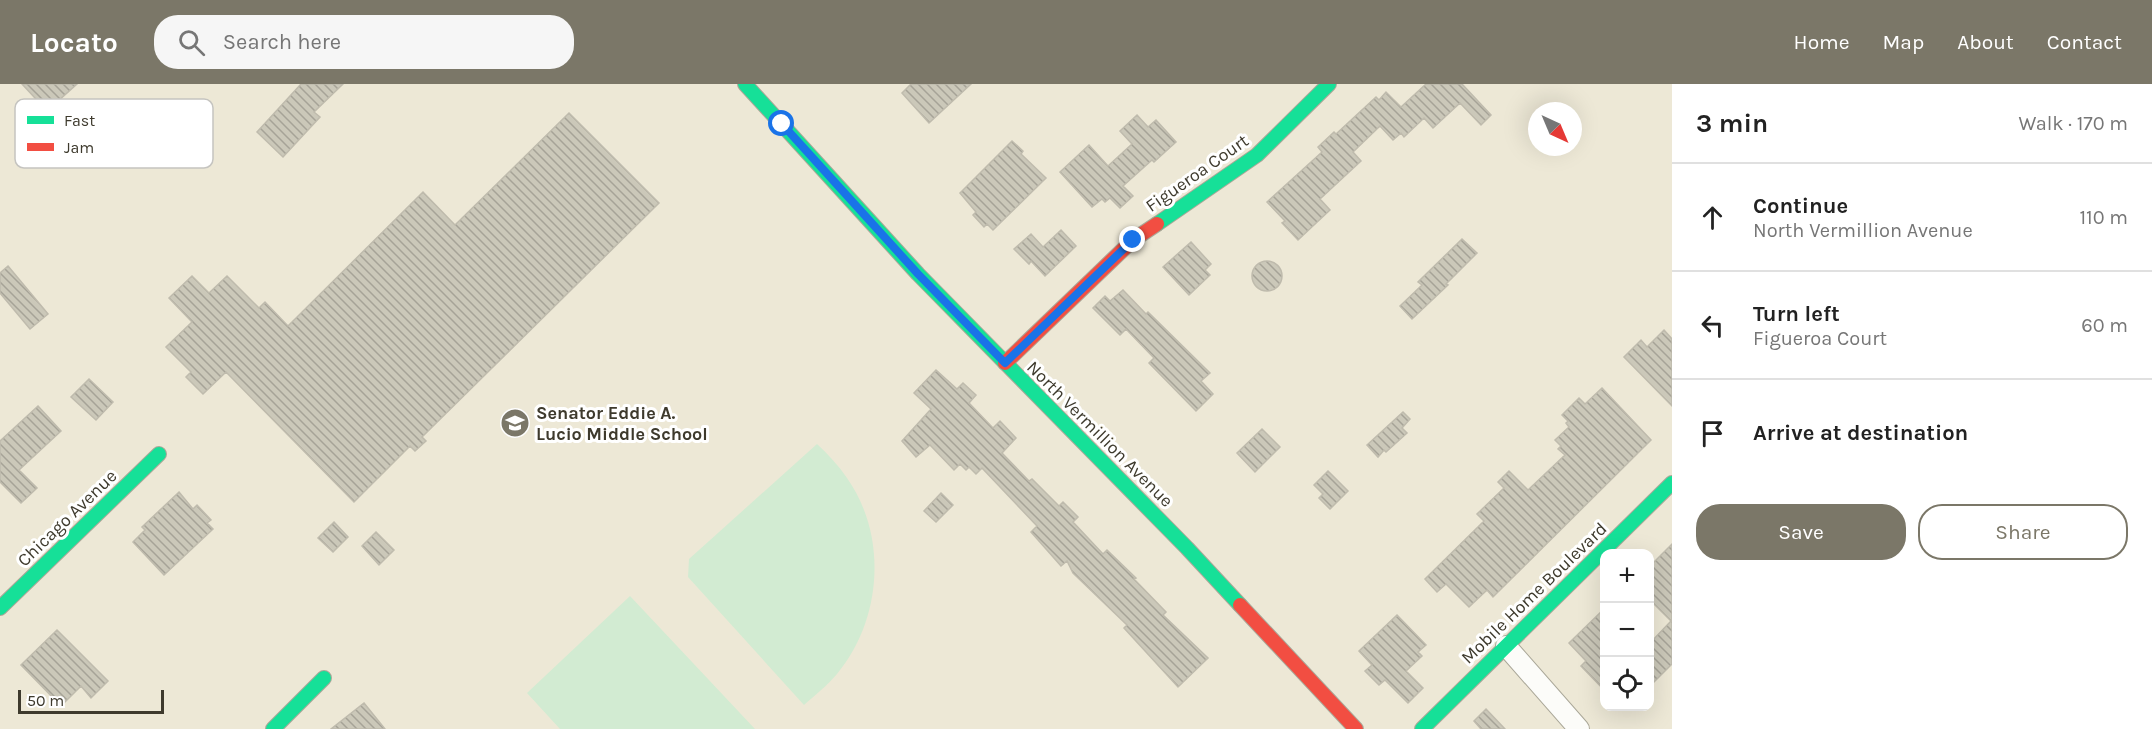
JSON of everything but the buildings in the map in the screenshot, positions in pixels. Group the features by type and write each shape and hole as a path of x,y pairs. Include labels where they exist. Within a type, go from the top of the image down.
{"street":[{"name":"North Vermillion Avenue","path":"745,84 918,274 1187,548 1356,729"},
{"name":"Figueroa Court","path":"1005,363 1133,240 1257,154 1329,84"},
{"name":"Chicago Avenue","path":"0,608 159,454"},
{"name":"Mobile Home Boulevard","path":"1422,729 1672,483"},
{"path":"1506,646 1579,729"},
{"path":"273,729 324,678"}],"green space":[{"path":"817,444 844,473 860,501 869,526 874,551 874,578 871,604 852,652 837,674 804,705 688,577 689,559"},
{"path":"630,596 755,729 560,729 527,693"}],"traffic: fast":[{"path":"745,84 918,274 1240,605"},
{"path":"1157,224 1257,155 1329,84"},
{"path":"0,608 159,454"},
{"path":"1422,729 1672,483"},
{"path":"273,729 324,678"}],"traffic: jam":[{"path":"1005,363 1133,240 1157,224"},
{"path":"1240,605 1356,729"}],"place":[{"name":"Senator Eddie A. Lucio Middle School","path":"515,423"}],"route":[{"path":"782,124 918,274 1005,363 1133,240"}]}
